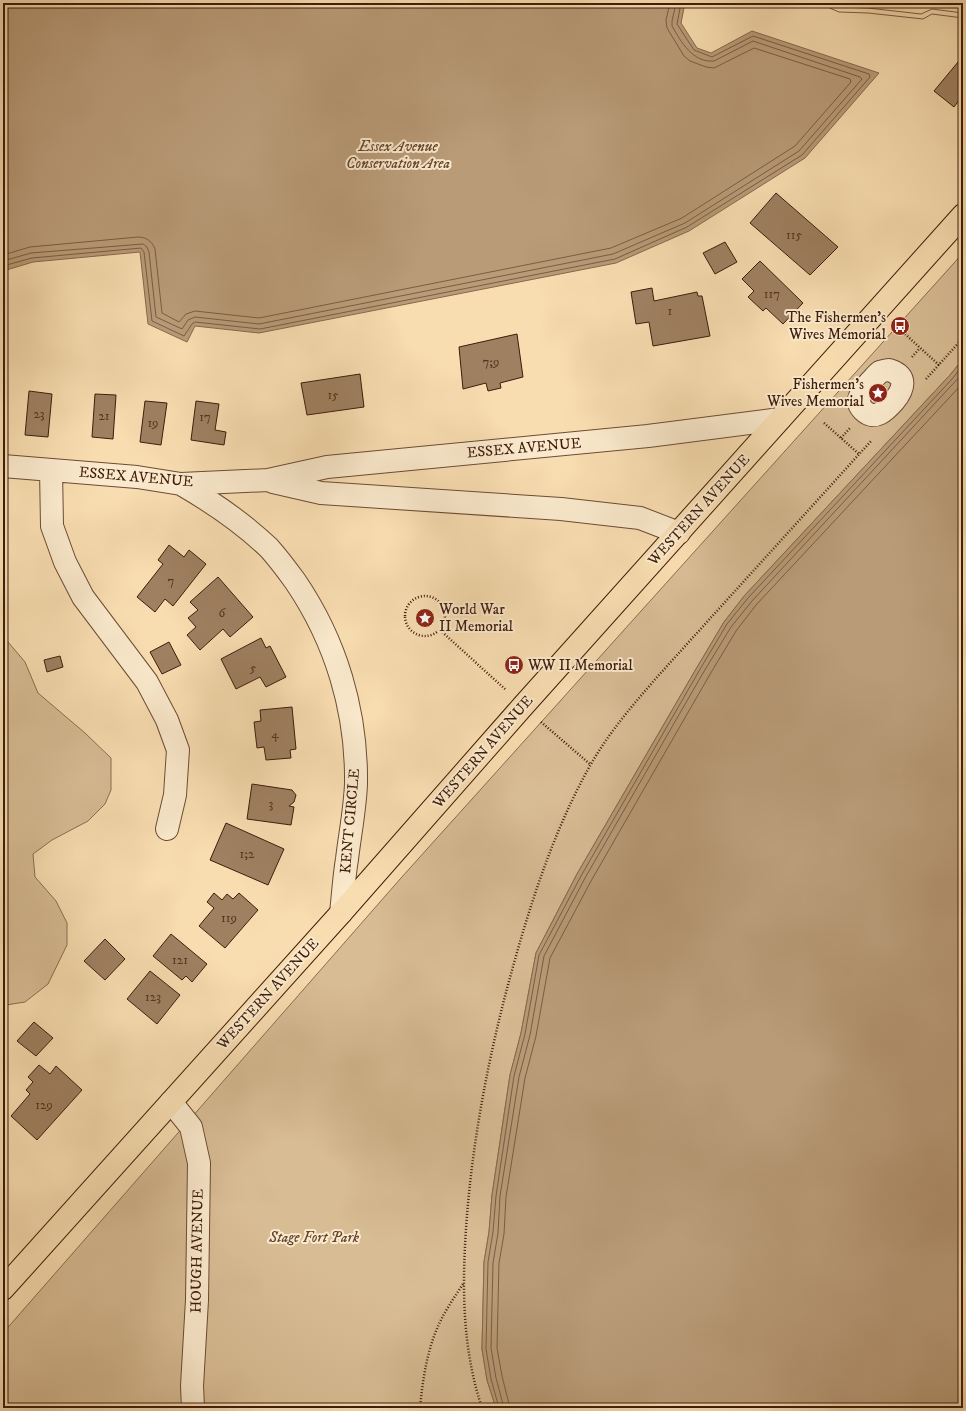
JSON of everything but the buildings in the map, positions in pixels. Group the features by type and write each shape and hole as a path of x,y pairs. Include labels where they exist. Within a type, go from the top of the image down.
{"main road":[{"name":"WESTERN AVENUE","path":"3,1289 341,913 523,706 963,215"}],"street":[{"name":"ESSEX AVENUE","path":"3,466 137,477 181,484 268,480 327,467 648,436 780,419"},
{"path":"51,470 52,526 65,562 83,597 147,682 168,720 178,750 175,795 167,829"},
{"name":"ESSEX AVENUE","path":"268,480 321,493 561,509 640,518 679,533"},
{"name":"KENT CIRCLE","path":"181,484 212,502 269,548 306,597 320,622 331,647 348,701 354,747 355,792 341,913"},
{"name":"HOUGH AVENUE","path":"171,1102 192,1127 199,1164 190,1207 197,1300 192,1386 193,1408"}],"path":[{"path":"905,334 939,365"},
{"path":"924,382 963,338"},
{"path":"824,423 858,454"},
{"path":"482,1408 474,1384 467,1348 463,1284 464,1251 475,1143 492,1047 523,931 555,842 572,802 591,765 603,744 625,715 658,676 874,438"},
{"path":"422,596 432,597 440,602 444,609 446,618 440,630 435,634 428,636 419,636 412,632 406,623 405,614 407,607 413,600 422,596"},
{"path":"440,630 503,687"},
{"path":"539,721 591,765"},
{"path":"420,1408 423,1377 432,1340 442,1316 463,1284"}],"green space":[{"name":"Stage Fort Park","path":"963,253 963,359 950,375 745,595 724,622 577,874 536,953 521,1033 510,1075 492,1195 489,1232 484,1262 482,1349 487,1380 496,1408 3,1408 3,1333 401,878"},
{"path":"3,636 25,662 38,693 85,733 111,758 111,790 105,804 88,821 52,840 33,854 35,877 56,901 67,923 67,945 48,984 25,1002 6,1005 3,1003"}],"water":[{"name":"Essex Avenue Conservation Area","path":"3,3 685,3 681,23 697,48 711,53 752,31 879,73 805,158 689,231 616,263 259,333 195,326 187,342 148,324 140,252 33,262 3,271"},
{"path":"963,359 963,1408 496,1408 487,1380 482,1349 484,1262 489,1232 492,1195 510,1075 521,1033 536,953 577,874 724,622 745,595 950,375"}],"pier":[{"path":"833,4 963,4 963,24 933,20 924,25 868,19 838,18 833,16"}],"place":[{"name":"The Fishermen's Wives Memorial","path":"900,326"},
{"name":"Fishermen's Wives Memorial","path":"878,393"},
{"name":"World War II Memorial","path":"425,618"},
{"name":"WW II Memorial","path":"514,665"}]}
